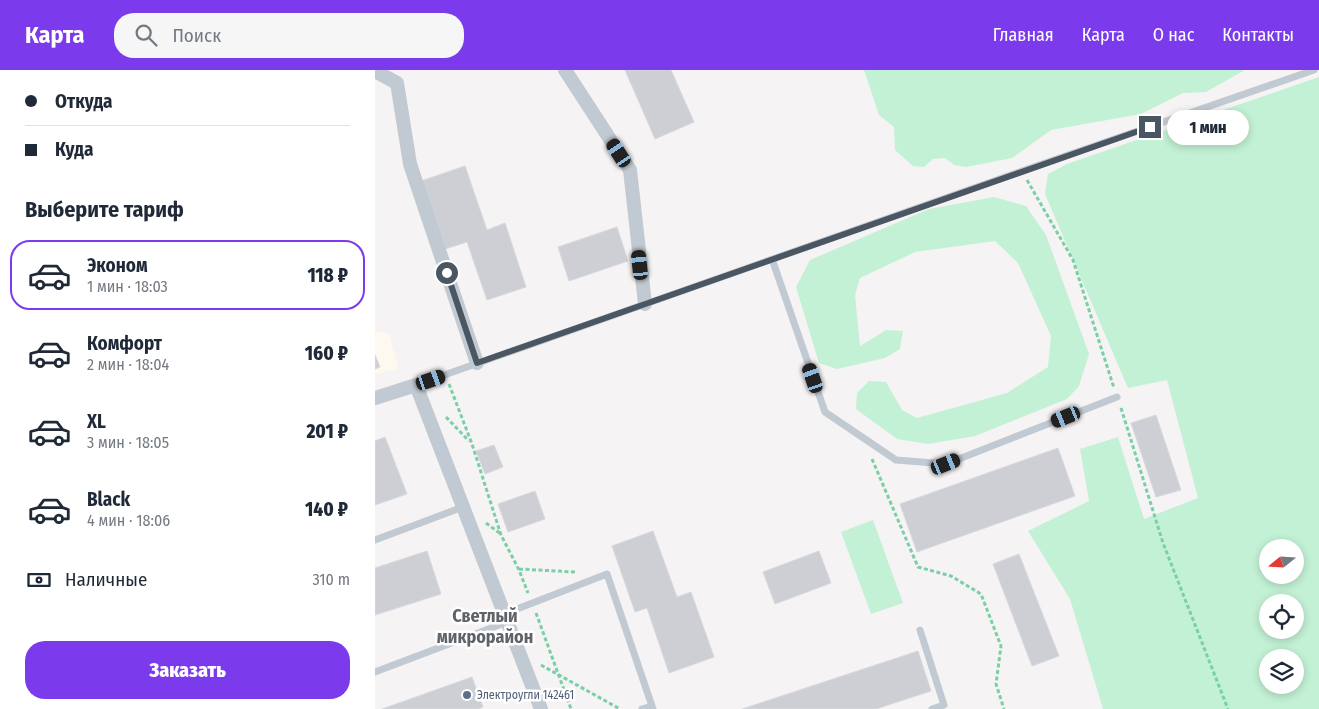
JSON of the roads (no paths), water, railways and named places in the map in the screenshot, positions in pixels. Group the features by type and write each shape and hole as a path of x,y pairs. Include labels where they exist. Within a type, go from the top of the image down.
{"street":[{"path":"565,70 630,170 645,304"},
{"path":"375,71 397,83 410,164 477,363"},
{"path":"375,398 416,385 519,652 538,708"}],"lane":[{"path":"416,385 772,258 1314,70"},
{"path":"772,258 825,412 896,460 946,464 1117,397"},
{"path":"375,540 463,507"},
{"path":"375,672 506,618 532,603 607,574 652,707 642,709"},
{"path":"920,630 944,705 932,709"}],"place":[{"name":"Электроугли 142461","path":"467,695"}],"district":[{"name":"Светлый микрорайон","path":"485,626"}]}
